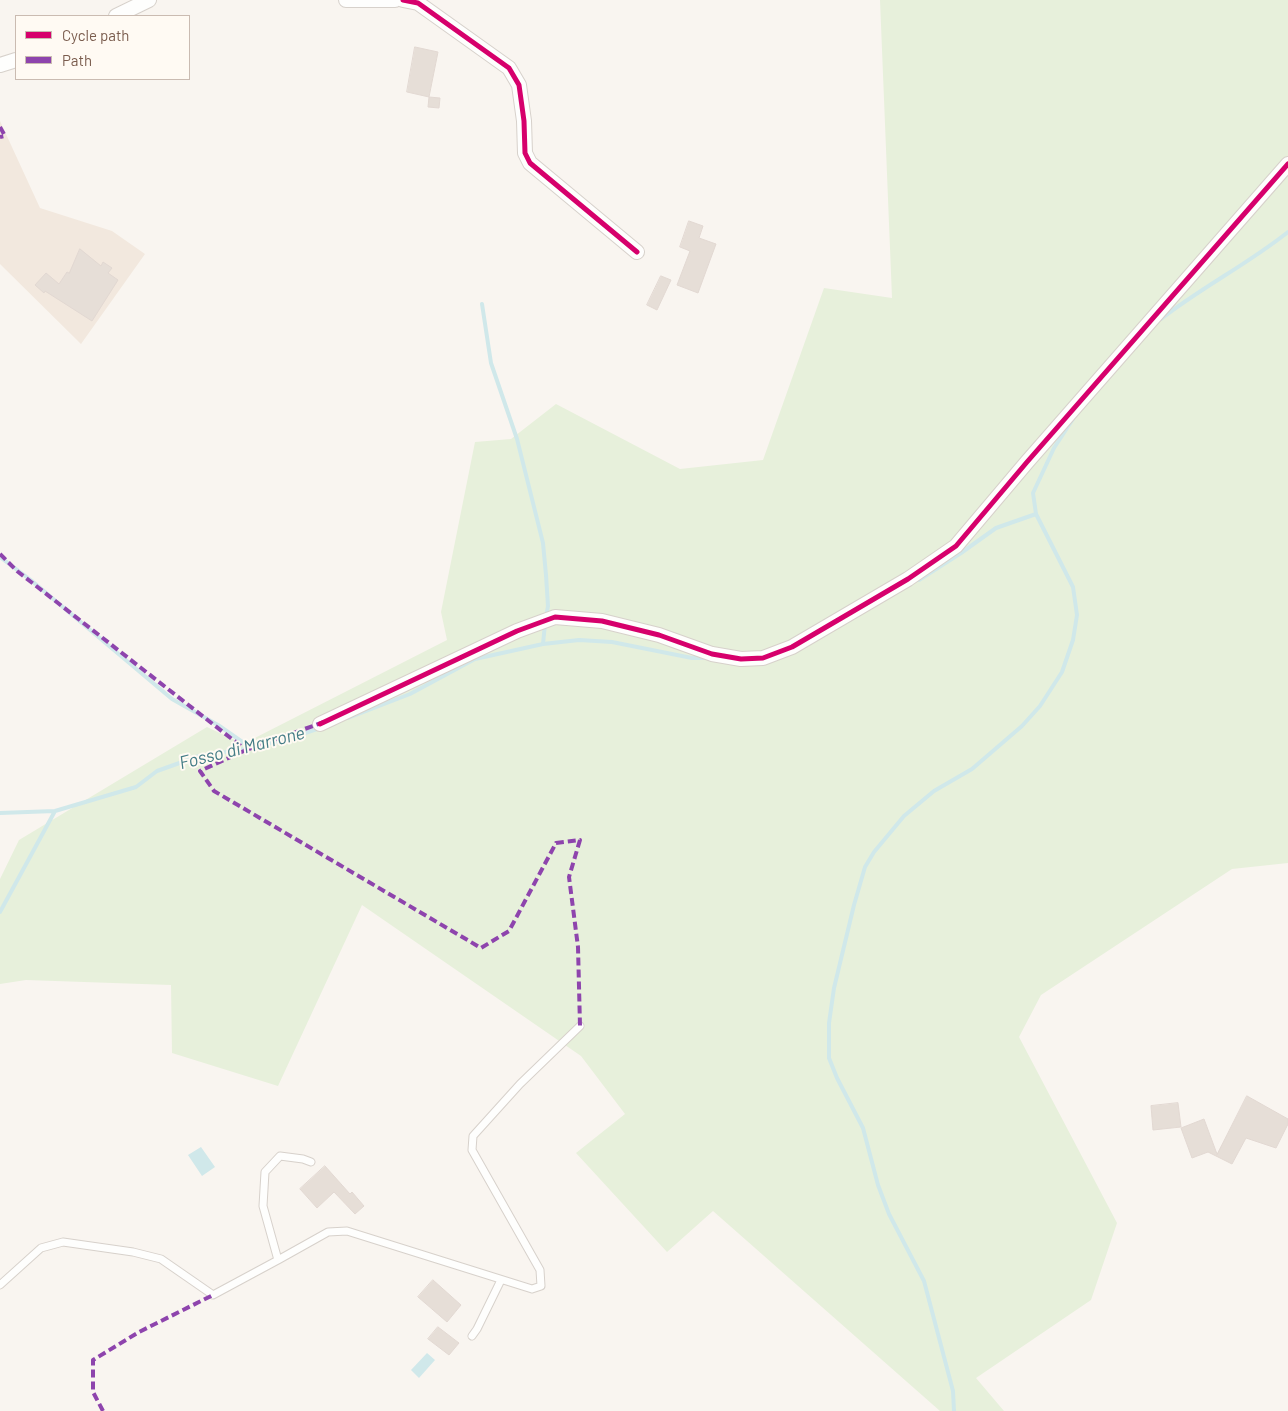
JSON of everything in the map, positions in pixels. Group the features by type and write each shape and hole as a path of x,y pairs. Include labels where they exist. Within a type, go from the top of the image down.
{"street":[{"path":"118,15 149,0"},
{"path":"346,0 395,0"},
{"path":"403,0 418,3 509,68 520,85 526,153 530,163 637,252"},
{"path":"0,66 15,60"},
{"path":"320,724 517,631 555,617 602,621 659,636 712,654 741,659 763,658 792,647 908,579 956,546 1027,462 1288,164"}],"lane":[{"path":"0,1285 41,1248 63,1242 133,1252 161,1259 213,1295 328,1232 347,1231 532,1289 541,1286 540,1270 472,1150 473,1136 520,1084 580,1026"},
{"path":"278,1260 263,1206 265,1172 280,1156 311,1162"},
{"path":"472,1336 501,1280"}],"shaded area":[{"path":"0,121 40,208 112,231 145,254 81,344 0,264"}],"green space":[{"path":"880,0 1288,0 1288,863 1232,869 1041,995 1019,1037 1117,1223 1091,1300 976,1378 1004,1411 940,1411 713,1211 667,1252 576,1153 625,1114 581,1056 362,905 278,1086 172,1053 171,985 26,980 0,984 0,879 19,840 207,727 243,744 447,640 441,612 475,442 511,439 556,404 680,469 763,460 824,288 892,298"}],"water":[{"path":"201,1147 215,1167 202,1176 188,1155"},
{"path":"427,1353 435,1360 419,1378 411,1370"}],"building":[{"path":"415,47 438,52 429,97 407,92"},
{"path":"429,97 440,98 439,108 428,107"},
{"path":"689,221 703,226 699,238 716,244 698,293 677,285 690,251 680,247"},
{"path":"80,249 101,266 103,262 112,268 108,273 118,280 92,321 45,291 44,293 35,285 46,273 59,284 67,272 69,273"},
{"path":"661,276 671,280 657,310 647,305"},
{"path":"1247,1096 1288,1119 1288,1124 1276,1148 1246,1138 1232,1164 1208,1152 1192,1158 1181,1128 1204,1119 1217,1154"},
{"path":"1178,1103 1181,1127 1153,1130 1151,1106"},
{"path":"325,1166 350,1194 352,1192 364,1206 355,1214 334,1192 317,1208 300,1189"},
{"path":"433,1280 461,1305 447,1322 418,1297"},
{"path":"438,1327 459,1343 449,1355 428,1339"}],"waterway":[{"name":"Fosso di Marrone","path":"1161,319 1288,232"},
{"path":"482,304 491,363 517,439 543,543 548,606 546,617"},
{"path":"954,1411 953,1391 924,1281 889,1214 878,1185 863,1128 837,1078 829,1058 829,1023 834,988 854,905 865,867 874,852 904,816 934,791 972,769 1022,726 1040,706 1062,672 1073,640 1077,615 1073,587 1036,514 1033,493 1054,448 1073,419"},
{"name":"Fosso di Marrone","path":"919,580 996,528 1036,514"},
{"path":"0,557 32,581 172,699 218,725 251,748"},
{"path":"543,644 545,624"},
{"name":"Fosso di Marrone","path":"348,718 410,694 475,659 543,644 579,640 612,642 692,658 707,658"},
{"name":"Fosso di Marrone","path":"0,813 55,811 136,787 157,771 199,756 251,748 320,728"},
{"path":"0,912 55,811"}],"marked path":[{"path":"0,127 5,136 0,137"},
{"path":"0,554 17,571 246,750"},
{"path":"324,722 246,750 200,771 214,791 481,948 509,931 556,843 580,840 569,877 578,947 580,1026"},
{"path":"103,1411 93,1392 93,1360 139,1332 213,1295"}],"cycle path":[{"path":"403,0 418,3 509,68 519,85 524,121 525,153 530,163 637,252"},
{"path":"320,724 517,631 555,617 602,621 659,635 712,654 741,659 763,658 792,647 908,579 956,546 1027,462 1288,164"}]}
